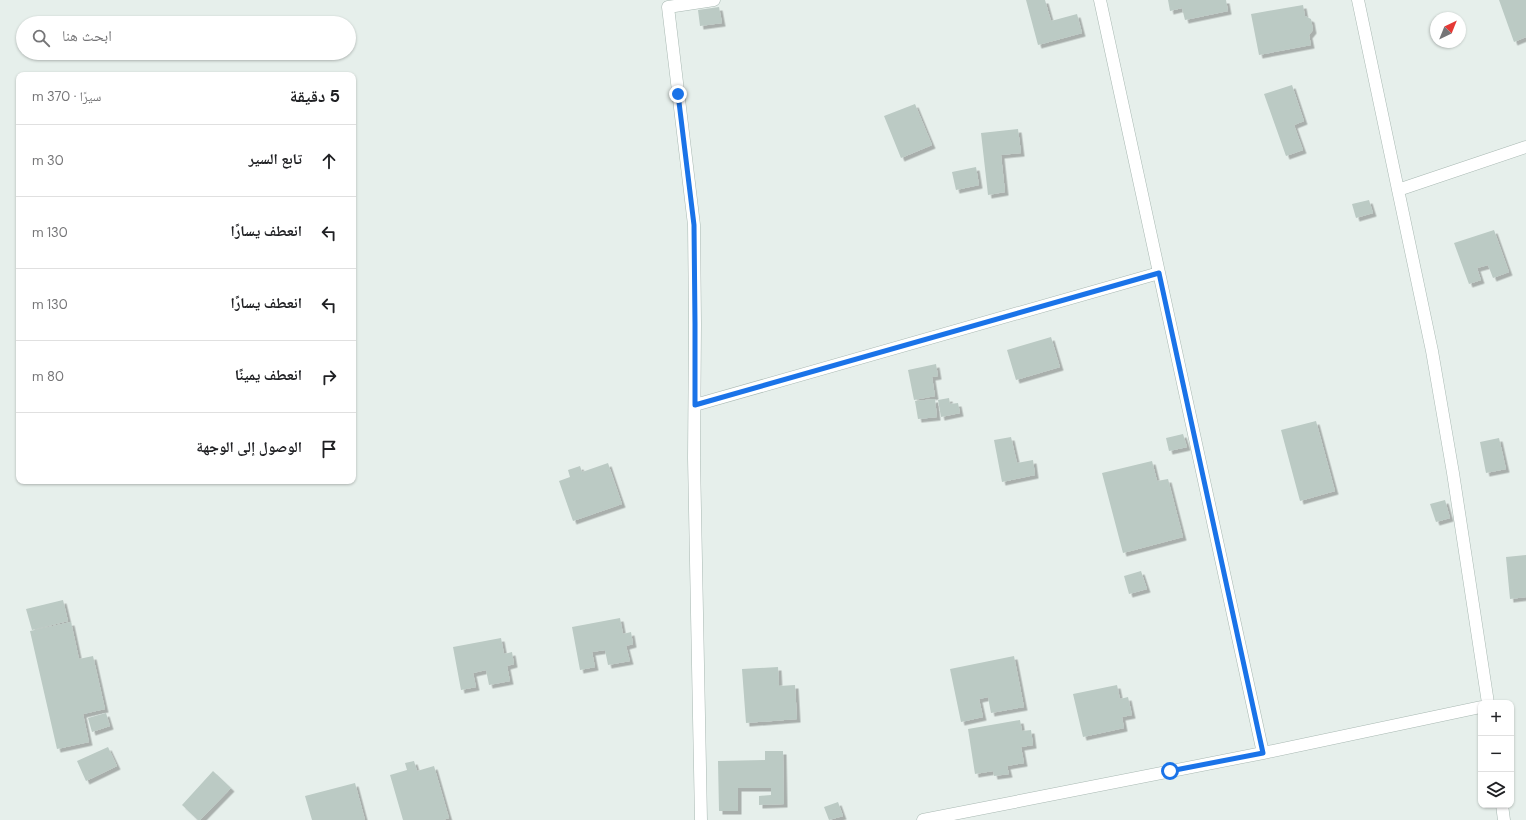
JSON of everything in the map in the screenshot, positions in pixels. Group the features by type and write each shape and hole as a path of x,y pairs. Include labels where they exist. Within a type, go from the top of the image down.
{"street":[{"path":"701,820 696,572 694,225 668,7 714,0"},
{"path":"1100,0 1263,753"},
{"path":"1358,0 1432,351 1453,473 1488,700"},
{"path":"1398,190 1526,147"},
{"path":"695,405 1159,273"},
{"path":"923,820 1263,753 1478,708"},
{"path":"1502,808 1504,820"}],"building":[{"path":"1026,0 1045,0 1051,21 1077,14 1082,33 1038,45"},
{"path":"1168,0 1226,0 1228,11 1185,20 1182,8 1170,11"},
{"path":"1499,0 1526,0 1526,37 1514,42"},
{"path":"1303,5 1305,16 1311,19 1313,30 1309,35 1311,45 1259,55 1251,14"},
{"path":"719,7 722,23 700,26 698,10"},
{"path":"1292,85 1304,121 1294,125 1303,150 1286,156 1264,94"},
{"path":"915,104 932,145 901,158 884,116"},
{"path":"1018,129 1021,153 1001,155 1005,192 988,195 981,133"},
{"path":"976,167 979,185 956,190 952,172"},
{"path":"1369,200 1373,213 1356,218 1352,204"},
{"path":"1494,230 1509,272 1493,278 1488,265 1477,268 1481,280 1469,284 1454,243"},
{"path":"1051,337 1060,367 1016,380 1007,350"},
{"path":"936,364 938,376 932,377 935,396 914,400 908,370"},
{"path":"949,398 950,404 958,403 960,413 941,417 938,400"},
{"path":"935,399 937,417 918,419 915,401"},
{"path":"1316,421 1335,491 1300,501 1281,430"},
{"path":"1183,434 1187,447 1169,451 1166,438"},
{"path":"1011,437 1017,463 1033,460 1035,475 1002,482 994,440"},
{"path":"1499,438 1506,469 1486,473 1480,442"},
{"path":"1152,461 1157,481 1168,479 1183,537 1123,553 1102,473"},
{"path":"608,463 622,504 573,521 559,481 570,477 568,470 580,466 582,472"},
{"path":"1445,500 1450,518 1436,522 1430,504"},
{"path":"1526,555 1526,597 1510,599 1506,557"},
{"path":"1141,571 1147,589 1129,594 1124,576"},
{"path":"63,600 68,621 32,630 26,609"},
{"path":"620,618 623,634 631,632 633,644 626,646 630,661 608,665 605,650 592,652 595,667 580,670 572,627"},
{"path":"71,622 79,659 93,656 105,709 83,714 89,742 57,749 30,631"},
{"path":"501,638 504,654 512,652 514,664 507,666 510,681 489,685 486,670 473,673 476,687 461,690 453,647"},
{"path":"1014,656 1024,707 991,713 988,697 979,699 983,717 961,722 950,669"},
{"path":"778,667 779,686 795,685 797,719 746,723 742,669"},
{"path":"1117,685 1120,699 1128,697 1132,715 1122,717 1124,728 1083,737 1073,694"},
{"path":"106,713 110,726 92,732 88,718"},
{"path":"1020,720 1022,731 1031,730 1033,745 1021,747 1024,763 1007,766 1009,774 994,776 993,771 975,774 968,729"},
{"path":"108,747 117,766 86,781 77,761"},
{"path":"765,751 783,751 784,804 759,805 759,796 771,795 771,788 738,788 738,811 719,811 718,761 765,760"},
{"path":"414,761 417,771 434,766 449,818 443,820 403,820 390,775 407,770 405,763"},
{"path":"213,771 231,788 200,820 198,820 182,805"},
{"path":"355,783 365,820 312,820 305,796"},
{"path":"838,802 843,816 829,820 824,807"}],"route":[{"path":"678,94 694,225 695,405 1159,273 1263,753 1170,771"}]}
